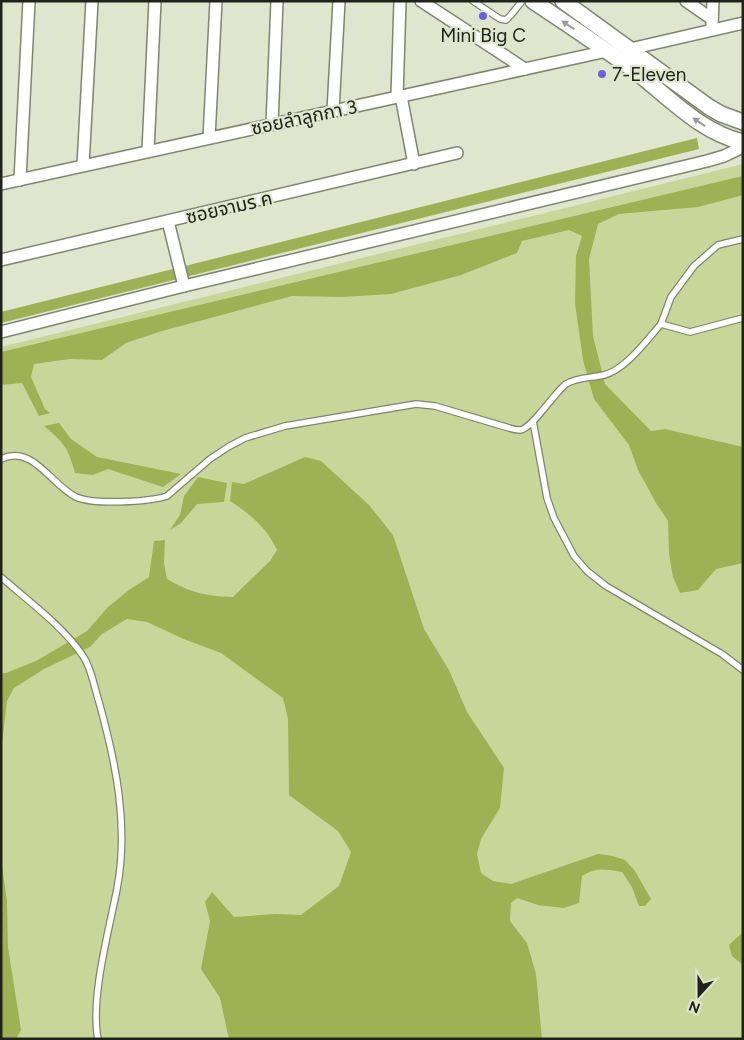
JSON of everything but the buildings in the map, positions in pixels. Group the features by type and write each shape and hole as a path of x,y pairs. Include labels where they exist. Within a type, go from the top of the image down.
{"main road":[{"path":"534,1 634,71 695,120 716,133 743,142"},
{"path":"563,1 709,107 721,114 743,122"}],"street":[{"path":"20,180 29,1"},
{"path":"83,165 92,1"},
{"path":"148,151 155,1"},
{"path":"209,138 216,1"},
{"path":"272,124 277,1"},
{"path":"334,111 339,1"},
{"path":"400,1 399,97 414,164"},
{"path":"422,1 525,69"},
{"path":"686,1 712,24"},
{"path":"712,24 713,1"},
{"path":"630,49 712,24 743,22"},
{"name":"ซอยลำลูกกา 3","path":"1,184 607,52"},
{"path":"1,332 181,276 707,161 724,156 743,147"},
{"name":"ซอยจามร ค","path":"1,260 457,153"},
{"path":"168,221 181,276"}],"lane":[{"path":"473,1 500,19 506,20 522,1"},
{"path":"1,459 16,456 27,459 37,464 75,497 89,501 158,499 167,496 210,459 246,438 285,426 416,404 435,406 521,430 527,428 533,422 548,402 567,383 588,377 605,375 632,356 661,324 672,297 694,266 718,245 743,239"},
{"path":"661,324 690,332 743,318"},
{"path":"533,422 547,498 564,540 583,566 606,586 722,654 743,670"},
{"path":"1,577 69,639 83,656 89,669 106,729 118,780 122,827 121,867 100,975 96,1027 98,1039"}],"shaded area":[{"path":"697,138 699,149 1,323 1,312"},
{"path":"743,164 743,1039 1,1039 1,347"},
{"path":"743,176 743,195 698,207 619,214 598,224 589,259 593,336 605,384 651,431 665,429 743,447 743,563 716,569 698,590 680,593 673,577 669,554 668,521 638,470 629,445 594,399 583,360 575,303 576,256 582,236 569,230 522,241 517,253 461,275 391,294 342,297 292,296 162,331 126,343 102,360 70,359 34,364 31,377 45,409 50,413 39,416 22,383 1,385 1,352"},
{"path":"59,423 71,439 97,457 181,474 163,487 108,469 93,475 75,473 64,446 44,426"},
{"path":"305,457 321,461 369,505 393,535 424,629 449,670 467,712 504,768 500,808 481,839 477,854 481,873 493,881 511,884 598,854 613,856 625,860 635,871 651,899 645,906 639,906 632,887 622,872 601,870 592,871 582,876 579,903 564,908 538,905 517,898 511,903 510,921 527,943 536,974 542,1039 229,1039 220,998 201,969 210,921 205,902 212,892 234,917 276,914 301,915 339,886 351,852 338,831 289,795 288,719 283,698 221,653 186,640 147,622 127,619 102,634 90,647 44,669 14,688 7,701 1,752 1,673 6,673 36,661 87,631 108,607 149,577 154,541 165,540 164,563 167,579 183,588 198,593 233,597 270,561 277,550 257,522 230,501 232,482 244,484"},
{"path":"198,477 227,483 224,502 197,504 181,523 170,530 180,515 184,496"},
{"path":"1,859 7,901 8,947 21,1030 16,1039 1,1039"},
{"path":"743,932 743,965 732,956 729,945"}],"place":[{"name":"Mini Big C","path":"483,16"},
{"name":"7-Eleven","path":"602,74"}]}
